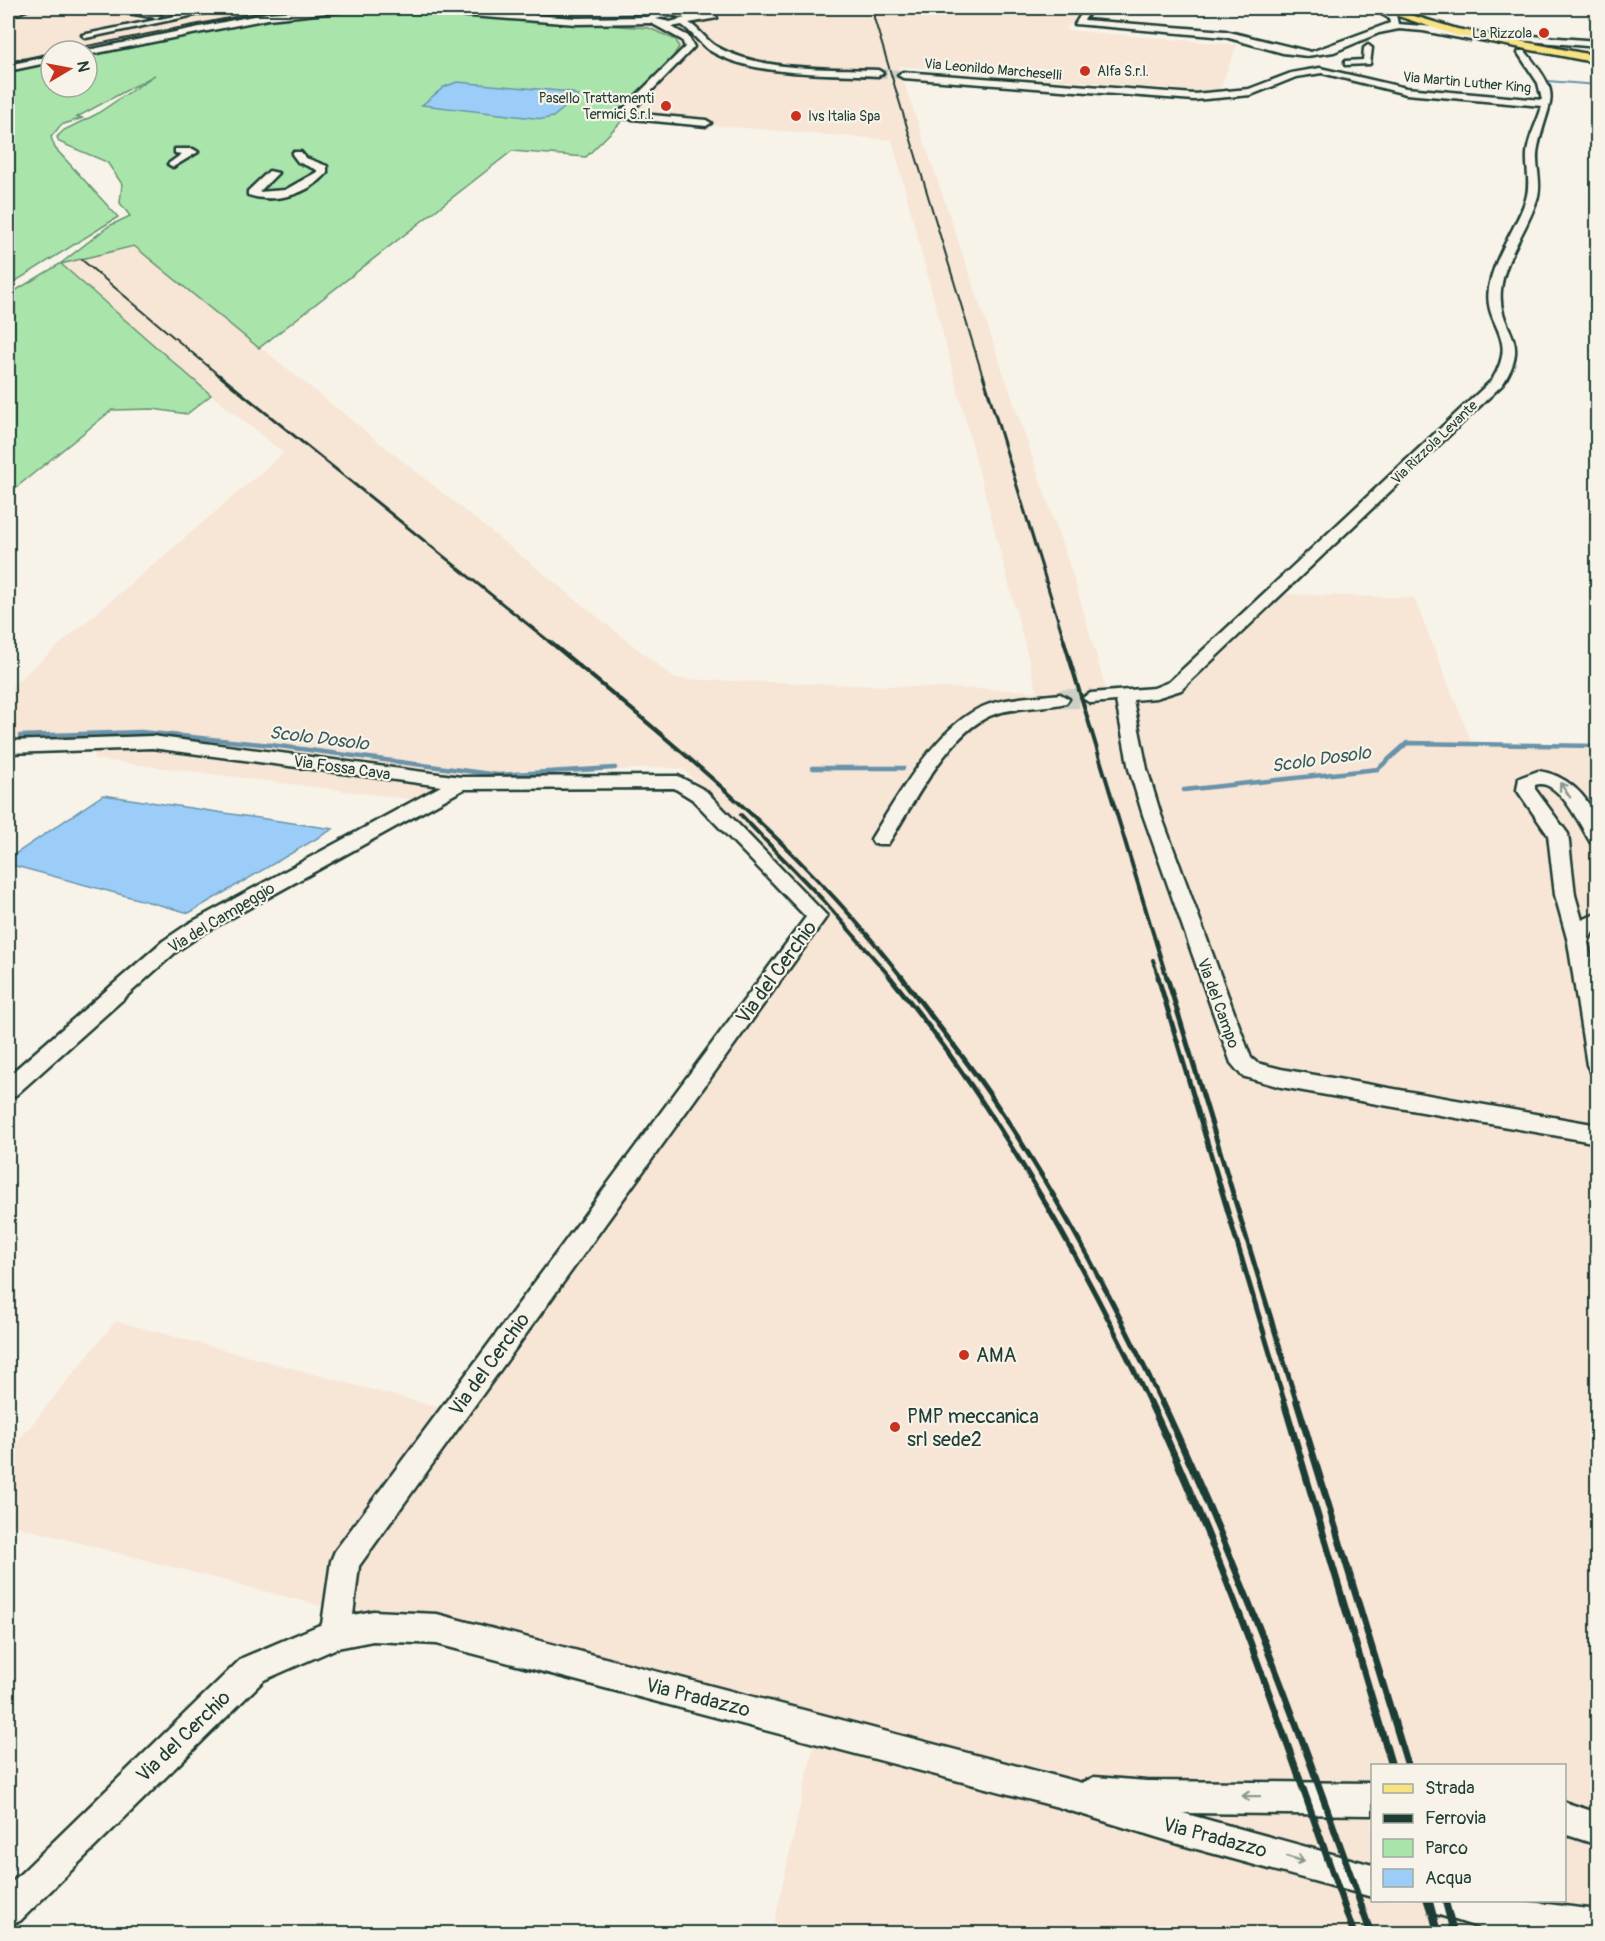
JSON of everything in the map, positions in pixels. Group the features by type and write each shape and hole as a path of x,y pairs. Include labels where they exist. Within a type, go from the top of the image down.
{"main road":[{"path":"1377,8 1497,41 1598,59"},
{"path":"1389,8 1420,21 1598,59"}],"street":[{"path":"8,15 28,8"},
{"path":"69,8 86,8"},
{"path":"104,8 174,17"},
{"path":"90,39 94,37 87,36 224,8"},
{"path":"99,50 268,16 372,8"},
{"path":"405,8 576,21 680,23 725,14"},
{"path":"1068,32 1089,8"},
{"path":"1377,8 1393,17 1393,27"},
{"path":"646,10 660,13 697,30 710,47 741,58 787,66 878,73"},
{"path":"653,21 653,16 660,13"},
{"path":"1078,21 1225,34 1283,50 1311,53 1347,67 1366,62 1368,48"},
{"path":"1291,61 1311,53 1340,49 1355,39 1420,21"},
{"path":"680,23 690,47 622,116 706,123"},
{"path":"1393,27 1424,28 1497,41"},
{"path":"1519,38 1598,44"},
{"path":"1340,49 1347,67"},
{"path":"1283,50 1295,67 1294,75"},
{"path":"1522,53 1546,87 1546,102"},
{"name":"Via Martin Luther King","path":"1291,61 1323,71 1347,67 1406,91 1546,102"},
{"path":"8,68 39,62"},
{"name":"Via Leonildo Marcheselli","path":"903,75 1194,97 1251,92 1294,75 1323,71"},
{"name":"Via Rizzola Levante","path":"1090,698 1124,698 1156,693 1175,686 1193,672 1497,382 1508,368 1510,344 1493,296 1497,281 1528,208 1535,183 1532,154 1546,102"},
{"path":"173,164 193,152 179,151"},
{"path":"273,172 252,193 265,197 281,196 322,172 323,168 302,160 297,154"},
{"name":"Via del Campo","path":"1124,698 1131,740 1152,815 1242,1063 1250,1070 1281,1078 1598,1134"},
{"path":"881,839 945,743 972,718 994,708 1060,699"},
{"name":"Via Fossa Cava","path":"8,747 152,742 462,783 678,782"},
{"path":"1598,838 1560,782 1544,776 1534,777 1526,782 1526,790 1558,834 1565,895 1578,942 1598,1065"},
{"name":"Via del Cerchio","path":"8,1909 253,1669 336,1633 345,1561 818,916 699,795 678,782"},
{"name":"Via del Campeggio","path":"8,1089 170,946 195,929 462,783"},
{"path":"1578,942 1585,927 1598,920"},
{"name":"Via Pradazzo","path":"336,1633 373,1626 437,1629 1058,1791 1182,1829 1371,1881"},
{"name":"Via Pradazzo","path":"1058,1791 1147,1797 1371,1799"},
{"path":"1566,1819 1598,1829"},
{"path":"1449,1902 1493,1915 1598,1927"}],"shaded area":[{"path":"8,8 289,8 99,46 99,39 39,39 39,59 8,65"},
{"path":"337,8 1084,8 1065,30 1237,45 1218,93 899,66 901,73 896,73 897,78 903,80 1073,576 1107,693 1091,693 1094,704 1110,705 1166,697 1189,683 1240,636 1278,594 1414,598 1472,744 1597,747 1597,1933 772,1933 816,1735 8,1524 8,1454 116,1321 440,1408 815,901 683,769 660,767 495,779 425,801 94,759 95,738 8,742 8,689 284,453 211,395 60,264 134,246 675,679 1037,691 892,140 612,117 671,60 678,47 676,39 649,28 426,11 338,11"}],"green space":[{"path":"380,10 649,28 676,40 679,47 671,60 612,116 625,118 586,157 512,151 259,348 134,246 61,264 211,395 187,414 153,409 112,410 8,494 8,295 60,264 109,226 130,216 120,203 122,184 107,162 59,142 57,137 64,130 95,115 155,75 77,117 83,118 61,125 51,137 55,148 118,217 8,286 8,74 21,67 39,63 39,99 99,99 99,52 251,21"}],"water":[{"path":"457,82 571,92 578,96 553,117 543,119 422,105 444,87"},
{"path":"103,795 333,829 189,913 8,864 8,859"}],"waterway":[{"path":"451,8 538,15"},
{"path":"553,17 645,14"},
{"path":"1547,81 1598,85"},
{"name":"Scolo Dosolo","path":"20,736 141,732 271,745 498,775 615,768"},
{"name":"Scolo Dosolo","path":"1184,790 1378,769 1407,743 1598,746"},
{"name":"Scolo Dosolo","path":"813,768 903,768"}],"tunnel":[{"path":"878,73 903,75"},
{"path":"1060,699 1091,698"}],"railway":[{"path":"99,44 280,8"},
{"path":"874,8 874,18 983,377"},
{"path":"8,62 39,56"},
{"path":"82,260 221,377"},
{"path":"219,375 551,643"},
{"path":"983,375 1065,643"},
{"path":"549,641 690,759 780,842 864,931 903,979"},
{"path":"1064,641 1167,979"},
{"path":"741,815 824,901 892,979"},
{"path":"1153,960 1159,979"},
{"path":"890,977 929,1026 965,1077 1033,1183 1094,1292 1150,1404"},
{"path":"902,977 976,1075 1053,1194 1121,1319 1162,1404"},
{"path":"1158,977 1285,1404"},
{"path":"1167,977 1297,1404"},
{"path":"1150,1402 1234,1599 1354,1934"},
{"path":"1162,1402 1192,1467 1274,1665 1371,1934"},
{"path":"1284,1402 1391,1764"},
{"path":"1297,1402 1407,1764"},
{"path":"1430,1902 1438,1934"},
{"path":"1446,1902 1454,1934"}],"place":[{"name":"La Rizzola","path":"1544,33"},
{"name":"Alfa S.r.l.","path":"1085,71"},
{"name":"Pasello Trattamenti Termici S.r.l.","path":"666,106"},
{"name":"Ivs Italia Spa","path":"796,116"},
{"name":"AMA","path":"964,1355"},
{"name":"PMP meccanica srl sede2","path":"895,1427"}]}
